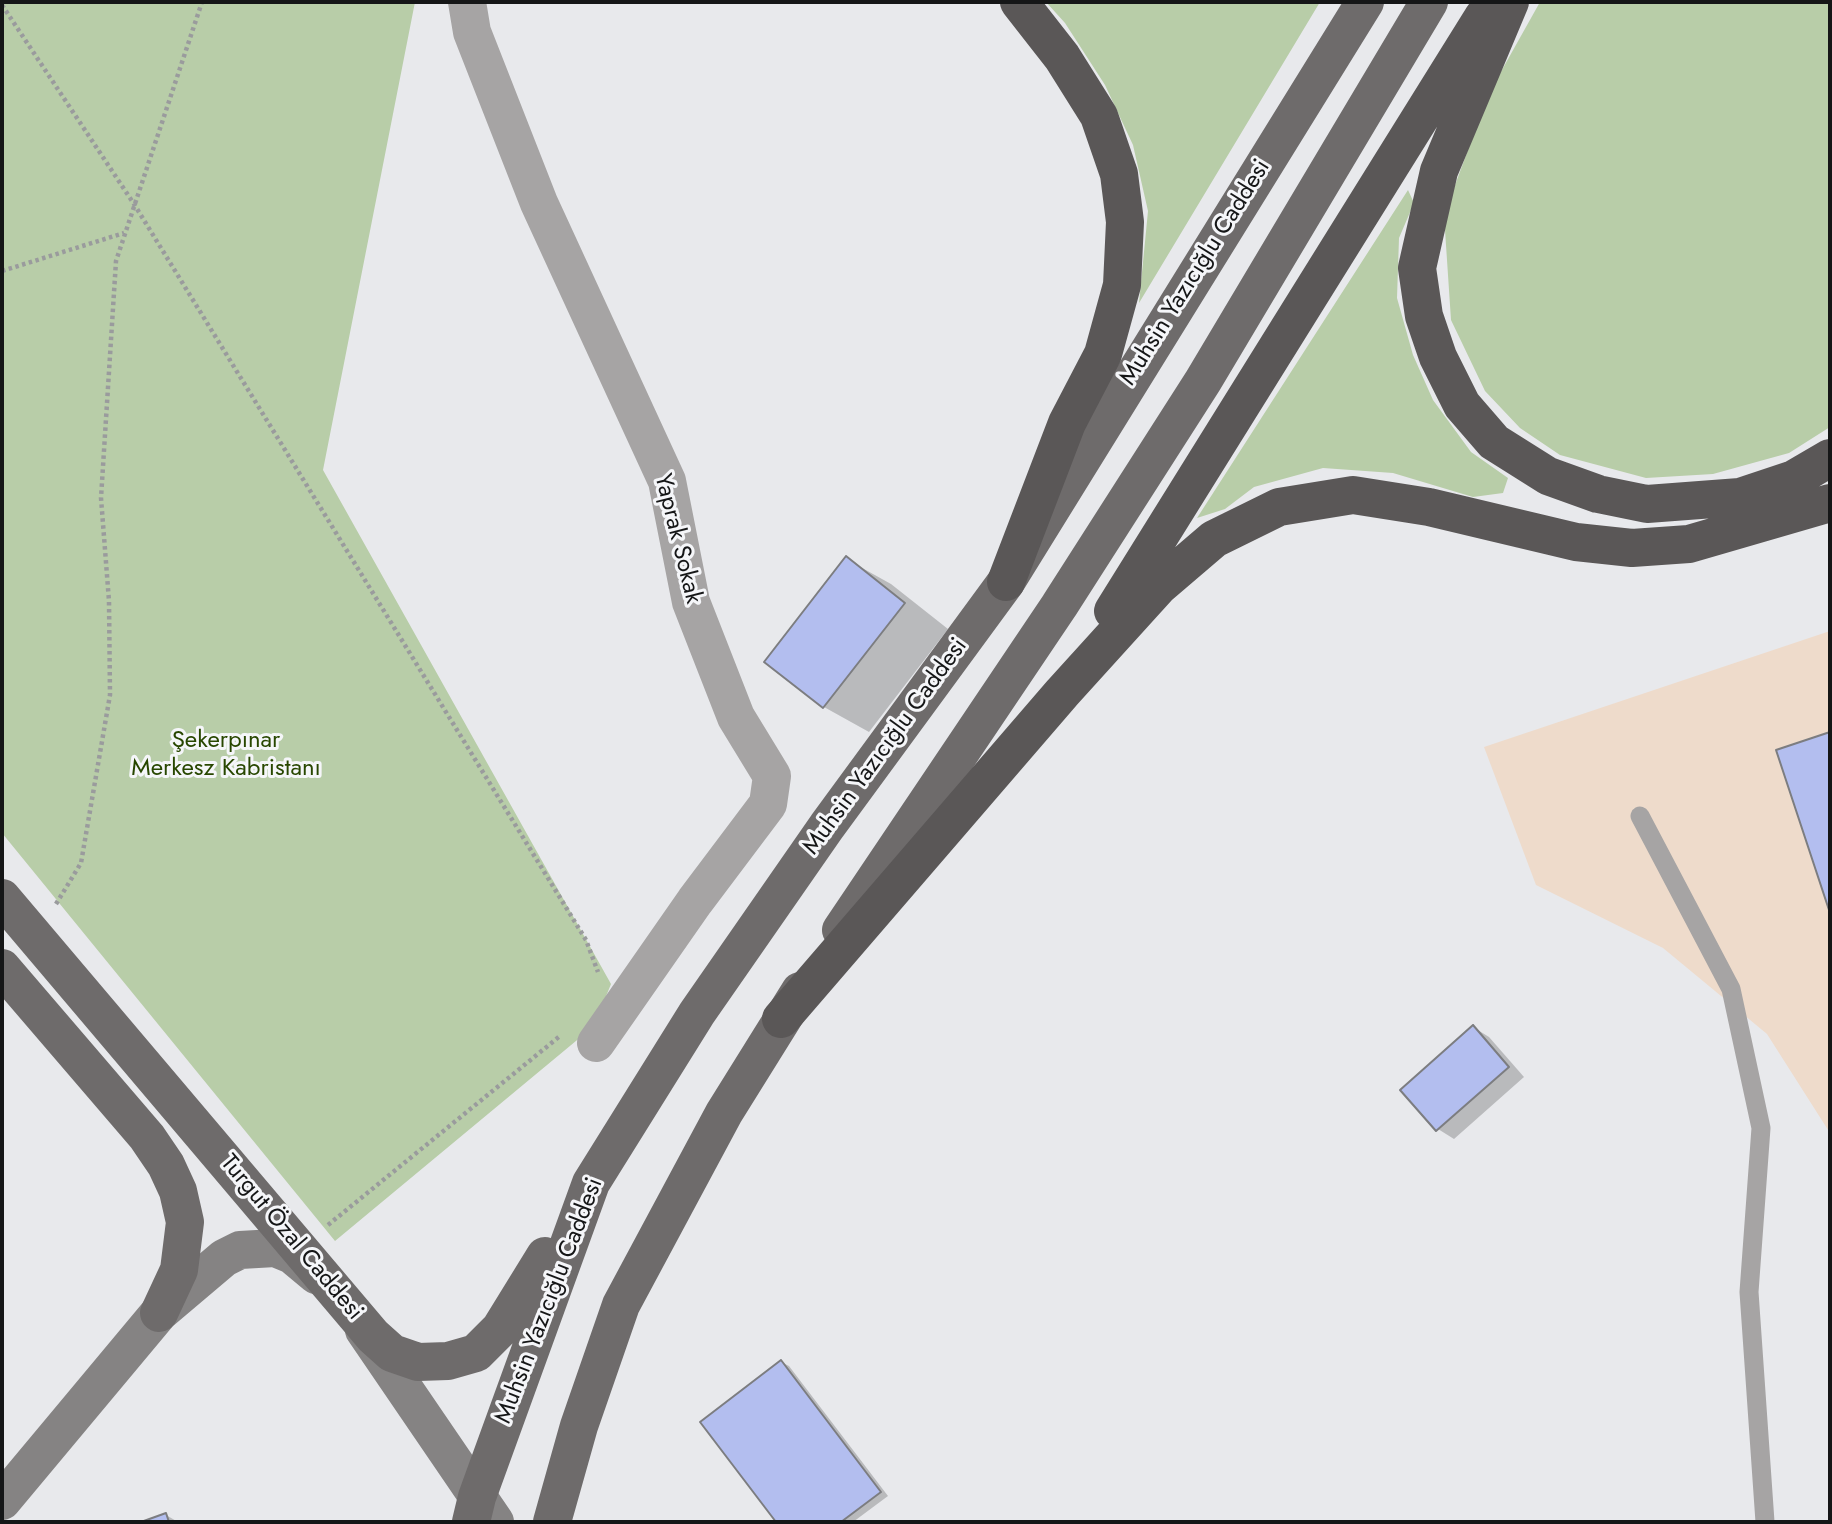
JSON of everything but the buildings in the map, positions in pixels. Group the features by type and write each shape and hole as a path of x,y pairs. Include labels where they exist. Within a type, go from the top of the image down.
{"highway":[{"path":"1006,582 1067,423 1102,354 1122,285 1125,222 1119,174 1098,116 1062,57 1019,2"},
{"path":"1062,692 1493,2"},
{"path":"1510,2 1439,171 1417,268 1424,316 1437,357 1462,405 1494,442 1548,476 1598,494 1647,504 1740,496 1794,479 1830,458"},
{"path":"781,1019 1062,692 1159,586 1214,539 1279,507 1353,495 1429,507 1576,542 1632,548 1689,544 1830,503"}],"main road":[{"name":"Muhsin Yazıcığlu Caddesi","path":"481,1514 591,1183 697,1013 827,826 1006,582 1365,2"},
{"path":"552,1522 579,1426 621,1306 724,1113 781,1019 1059,606 1203,381 1429,2"},
{"name":"Turgut Özal Caddesi","path":"2,898 300,1249 392,1353 418,1362 448,1361 476,1353 500,1329 591,1183"},
{"path":"2,968 147,1137 166,1165 178,1191 185,1222 179,1270 159,1313"}],"street":[{"name":"Yaprak Sokak","path":"467,2 472,32 538,203 667,481 691,602 736,717 772,776 768,804 695,901 578,1039"},
{"path":"2,1501 159,1313 224,1258 258,1247 275,1248 292,1255 342,1298 481,1514"},
{"path":"570,1522 579,1426"}],"lane":[{"path":"1640,816 1731,989 1761,1129 1749,1292 1766,1522"}],"path":[{"path":"35,938 81,863 110,695 109,601 100,498 116,261 202,2"},
{"path":"2,5 134,204 586,940 603,984"},
{"path":"2,271 125,233"},
{"path":"300,1249 578,1039"}],"shaded area":[{"path":"1830,631 1830,1133 1767,1034 1663,948 1536,885 1484,747"}],"green space":[{"name":"Şekerpınar Merkesz Kabristanı","path":"2,2 415,2 323,470 611,984 594,1026 335,1241 2,833"},
{"path":"1046,2 1320,2 1139,303 1148,211 1133,145 1105,85 1065,23"},
{"path":"1540,2 1830,2 1830,427 1789,453 1713,474 1646,478 1560,455 1520,428 1485,391 1451,320 1444,215 1489,93"},
{"path":"1408,190 1414,203 1399,238 1397,298 1413,355 1433,400 1471,452 1508,478 1503,493 1473,497 1393,473 1323,468 1254,487 1225,509 1197,518"}]}
